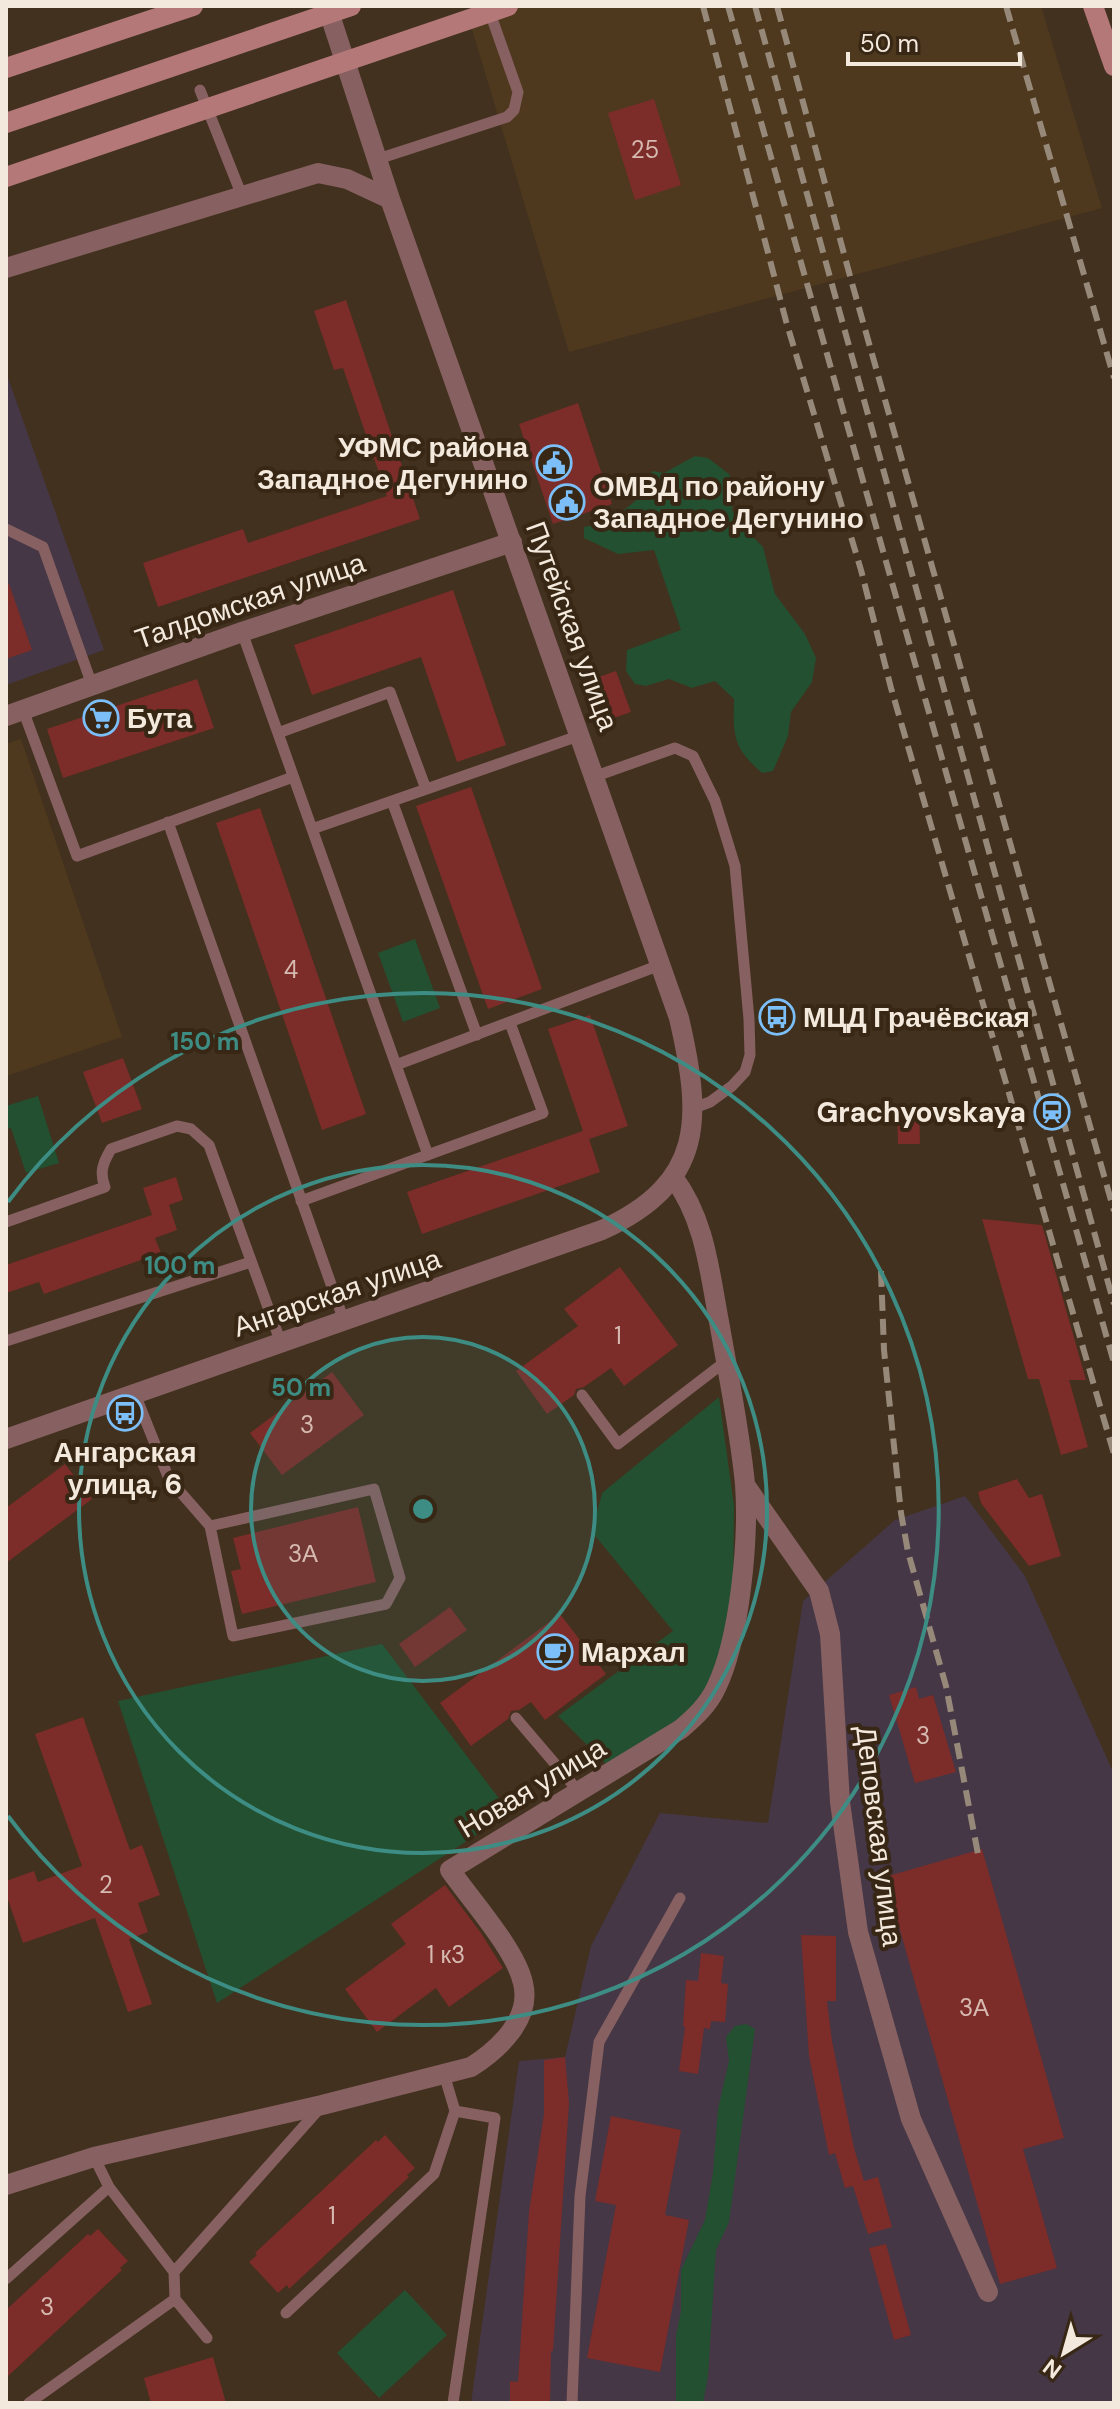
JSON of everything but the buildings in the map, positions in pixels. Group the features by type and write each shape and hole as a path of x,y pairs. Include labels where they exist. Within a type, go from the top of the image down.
{"main road":[{"path":"6,68 193,6"},
{"path":"6,123 351,6"},
{"path":"6,177 508,6"},
{"path":"1093,6 1114,66"}],"street":[{"name":"Путейская улица","path":"327,6 390,199 679,1018 690,1064 694,1108 687,1151 673,1177"},
{"path":"6,268 318,173 347,179 390,199"},
{"name":"Талдомская улица","path":"14,713 242,632 512,542"},
{"name":"Ангарская улица","path":"6,1439 602,1230 632,1216 673,1177"},
{"name":"Новая улица","path":"6,2185 94,2157 471,2067 493,2053 510,2035 521,2011 525,1986 516,1963 450,1870 681,1729 701,1711 716,1690 734,1634 741,1591 745,1485 726,1361 696,1213 673,1177"},
{"name":"Деповская улица","path":"745,1485 819,1591 830,1634 840,1802 858,1932 911,2119 988,2292"}],"lane":[{"path":"378,159 507,117 514,110 518,92 488,6"},
{"path":"200,90 242,196"},
{"path":"6,529 43,547 92,685"},
{"path":"242,632 428,1155"},
{"path":"278,733 390,692 426,789"},
{"path":"14,713 77,856 293,777"},
{"path":"312,829 581,735"},
{"path":"596,776 675,748 693,756 715,801 735,866 750,1055 745,1072 732,1086 710,1102 694,1108"},
{"path":"392,801 477,1035"},
{"path":"168,822 344,1321"},
{"path":"396,1065 660,965"},
{"path":"301,1201 543,1113 510,1023"},
{"path":"6,1222 105,1187 101,1175 111,1149 177,1126 191,1129 209,1145 281,1343"},
{"path":"6,1341 251,1262"},
{"path":"582,1395 618,1444 726,1361"},
{"path":"135,1394 169,1479 210,1526 233,1636 386,1604 400,1578 374,1489 210,1526"},
{"path":"516,1718 579,1792"},
{"path":"572,2403 580,2196 599,2042 680,1898"},
{"path":"286,2313 434,2174 455,2111 444,2074"},
{"path":"174,2272 322,2105"},
{"path":"453,2403 495,2118 455,2111"},
{"path":"94,2157 109,2187 174,2272 175,2299 207,2338"},
{"path":"6,2279 109,2187"},
{"path":"29,2403 175,2299"}],"shaded area":[{"path":"511,6 1041,6 1102,208 569,352 469,19"},
{"path":"6,372 104,650 6,685"},
{"path":"21,739 122,1037 6,1076 6,744"},
{"path":"965,1496 1025,1576 1114,1774 1114,2403 471,2403 519,2061 565,2057 591,1946 660,1813 768,1823 803,1601 895,1520"}],"green space":[{"path":"695,456 708,458 729,474 735,486 732,510 737,521 763,547 775,594 805,634 816,658 812,682 791,712 788,736 773,771 762,773 745,756 735,732 734,699 715,681 692,688 669,679 646,686 635,684 626,671 627,650 681,630 654,550 618,554 584,538 584,527 607,520 636,501 652,471 664,473"},
{"path":"415,939 440,1008 403,1022 378,953"},
{"path":"38,1096 59,1163 26,1173 11,1128 6,1129 6,1106"},
{"path":"719,1397 734,1506 733,1604 718,1666 696,1708 610,1768 558,1716 673,1631 592,1532 602,1493"},
{"path":"382,1644 510,1813 217,2003 118,1701"},
{"path":"746,2024 755,2029 729,2222 716,2250 708,2376 703,2403 676,2403 676,2336 681,2311 681,2270 705,2220 713,2173 718,2109 729,2061 726,2037 735,2026"},
{"path":"405,2290 447,2335 379,2398 337,2353"}],"railway":[{"path":"703,6 786,321 861,570 891,688 1114,1454"},
{"path":"728,6 1114,1363"},
{"path":"755,6 1114,1304"},
{"path":"777,6 850,276 1114,1211"},
{"path":"1006,6 1114,378"},
{"path":"881,1271 884,1350 901,1513 908,1552 946,1686 978,1854"}],"place":[{"name":"УФМС района Западное Дегунино","path":"554,463"},
{"name":"ОМВД по району Западное Дегунино","path":"567,502"},
{"name":"Бута","path":"101,718"},
{"name":"МЦД Грачёвская","path":"777,1017"},
{"name":"Grachyovskaya","path":"1052,1112"},
{"name":"Ангарская улица, 6","path":"125,1413"},
{"name":"Мархал","path":"555,1652"}]}
